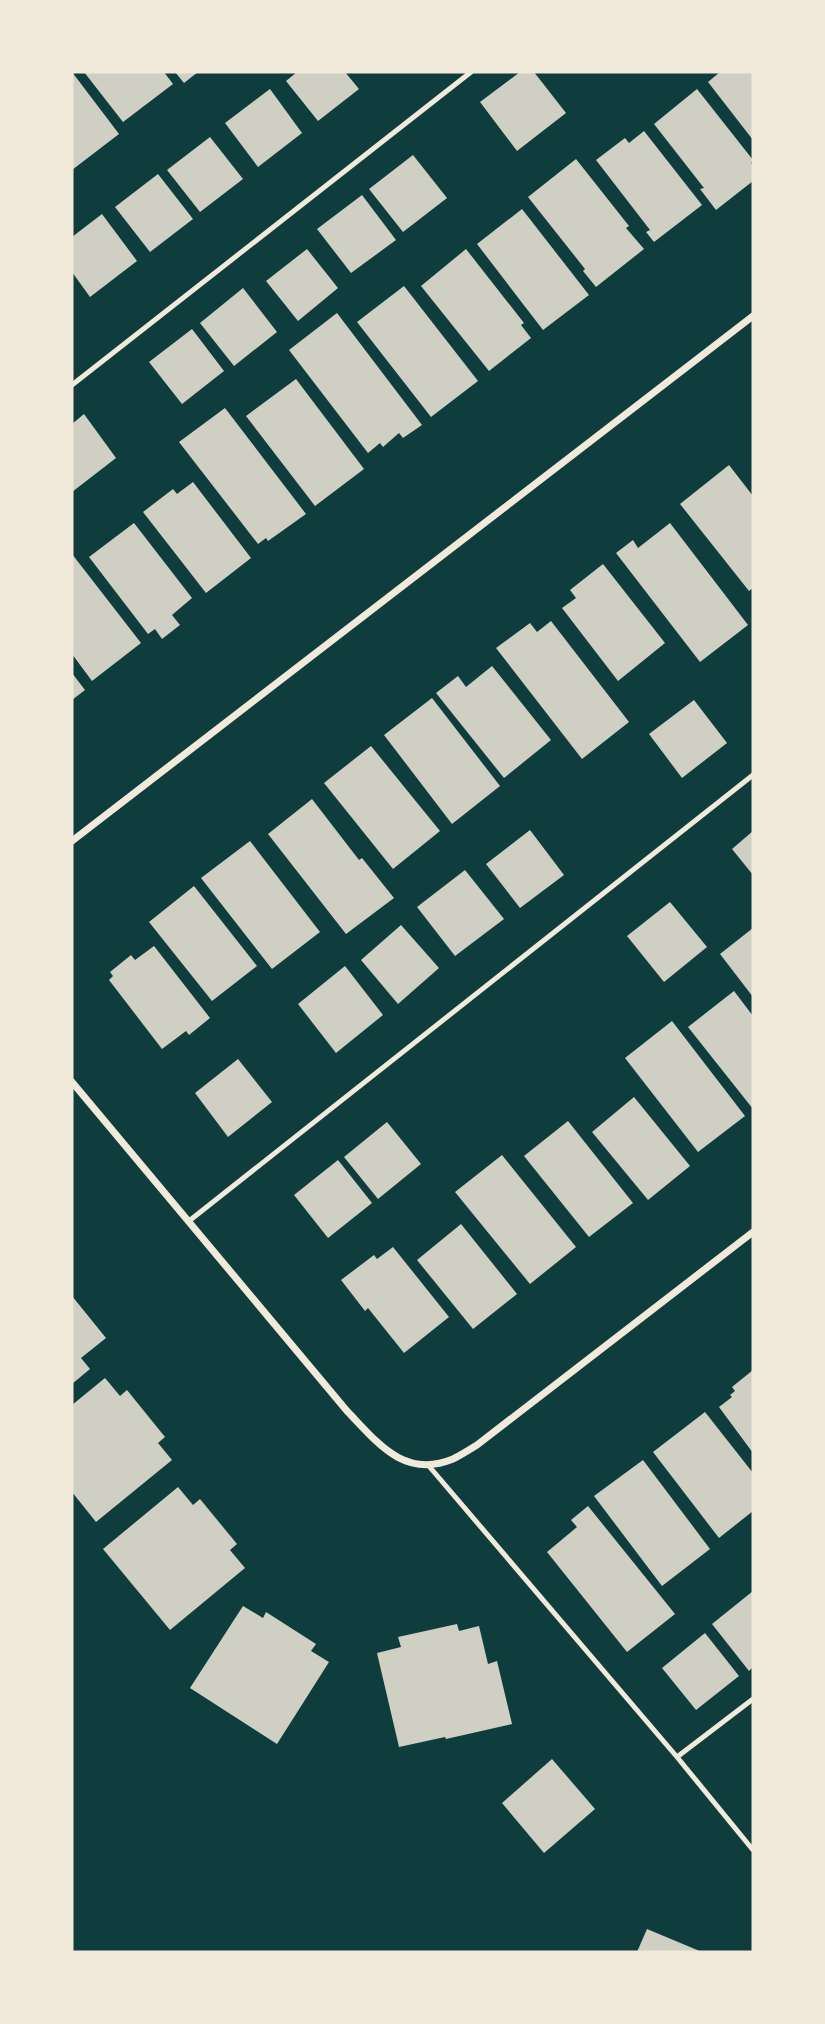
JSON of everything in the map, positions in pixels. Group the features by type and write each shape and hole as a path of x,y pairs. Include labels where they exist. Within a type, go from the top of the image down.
{"street":[{"path":"72,841 753,316"},
{"path":"72,1082 347,1411 377,1442 407,1463 428,1465 453,1459 477,1445 753,1232"}],"lane":[{"path":"72,385 471,72"},
{"path":"189,1221 753,775"},
{"path":"428,1465 753,1850"},
{"path":"677,1757 753,1699"}],"building":[{"path":"72,72 119,134 72,170"},
{"path":"84,72 164,72 173,84 123,122"},
{"path":"175,72 198,72 184,83"},
{"path":"297,72 345,72 359,89 318,121 286,81"},
{"path":"520,72 534,72 566,113 517,151 480,102"},
{"path":"720,72 753,72 753,140 708,82"},
{"path":"270,89 302,133 258,167 225,123"},
{"path":"697,89 753,160 753,181 716,210 700,189 704,188 654,124"},
{"path":"644,131 702,205 654,242 646,232 650,230 596,160 625,138 629,143"},
{"path":"210,137 243,179 200,212 167,170"},
{"path":"413,155 447,198 403,232 369,189"},
{"path":"576,159 644,249 596,287 528,197"},
{"path":"158,174 193,219 150,252 115,207"},
{"path":"362,195 396,240 351,273 317,229"},
{"path":"522,209 589,295 543,330 477,244"},
{"path":"102,214 137,261 90,297 72,272 72,237"},
{"path":"307,249 338,288 298,321 266,281"},
{"path":"466,249 524,323 521,325 531,338 489,371 421,286"},
{"path":"404,286 478,381 431,417 357,322"},
{"path":"243,288 277,332 234,366 200,323"},
{"path":"337,313 422,425 403,438 399,433 383,447 380,443 368,453 289,350"},
{"path":"192,329 224,371 182,404 149,362"},
{"path":"296,379 364,469 315,506 246,416"},
{"path":"225,408 306,514 268,541 266,538 258,544 179,442"},
{"path":"84,414 116,458 72,492 72,424"},
{"path":"729,465 753,496 753,588 749,591 680,504"},
{"path":"193,482 251,558 206,593 143,512 173,489 177,494"},
{"path":"134,523 192,598 172,615 180,625 162,639 155,629 148,634 89,557"},
{"path":"670,523 748,625 700,662 616,553 633,540 638,548"},
{"path":"72,554 141,643 92,681 72,654"},
{"path":"603,564 665,643 618,681 562,608 576,598 570,590"},
{"path":"551,621 629,722 582,759 496,648 530,623 537,632"},
{"path":"492,666 551,740 504,778 436,693 458,676 466,687"},
{"path":"72,673 85,690 72,700"},
{"path":"432,698 500,786 452,824 384,735"},
{"path":"694,700 727,743 682,778 649,734"},
{"path":"371,746 440,831 393,869 324,783"},
{"path":"312,799 359,860 362,858 394,898 346,934 268,834"},
{"path":"530,830 564,875 520,908 486,864"},
{"path":"753,831 753,875 732,849"},
{"path":"250,841 320,932 272,969 201,878"},
{"path":"465,870 504,919 455,956 417,907"},
{"path":"194,886 257,966 212,1001 149,922"},
{"path":"670,902 707,947 664,982 627,936"},
{"path":"401,925 439,968 398,1004 361,960"},
{"path":"753,928 753,997 720,954"},
{"path":"154,946 210,1018 189,1035 186,1031 162,1049 109,980 113,976 110,972 131,955 135,960"},
{"path":"345,966 383,1015 336,1053 298,1004"},
{"path":"734,991 753,1016 753,1109 688,1027"},
{"path":"672,1021 745,1116 698,1152 625,1058"},
{"path":"238,1059 272,1102 228,1137 195,1093"},
{"path":"634,1097 690,1166 648,1200 592,1132"},
{"path":"568,1121 633,1203 589,1237 524,1156"},
{"path":"387,1122 421,1164 378,1199 344,1157"},
{"path":"502,1155 576,1247 530,1284 455,1192"},
{"path":"338,1160 372,1203 328,1238 294,1195"},
{"path":"461,1224 517,1294 473,1329 417,1260"},
{"path":"393,1247 449,1317 404,1353 368,1308 365,1311 341,1280 374,1255 377,1259"},
{"path":"72,1296 106,1338 81,1358 90,1369 72,1384"},
{"path":"753,1370 753,1453 719,1407 732,1397 730,1395 735,1391 732,1387"},
{"path":"105,1378 120,1396 127,1390 165,1437 158,1443 172,1460 96,1522 72,1492 72,1405"},
{"path":"705,1412 753,1473 753,1511 719,1538 653,1452"},
{"path":"643,1460 710,1549 662,1586 594,1496"},
{"path":"178,1487 193,1505 200,1499 237,1544 230,1550 245,1568 170,1630 103,1549"},
{"path":"588,1506 675,1614 627,1652 547,1552 577,1527 571,1520"},
{"path":"753,1591 753,1667 749,1671 712,1624"},
{"path":"243,1606 263,1618 266,1612 316,1644 311,1651 329,1662 277,1744 190,1688"},
{"path":"457,1624 459,1631 479,1626 488,1664 497,1661 512,1724 399,1747 377,1653 401,1647 398,1637"},
{"path":"705,1633 739,1676 696,1710 662,1668"},
{"path":"552,1759 595,1809 544,1853 502,1803"},
{"path":"647,1929 702,1952 637,1952"}]}
